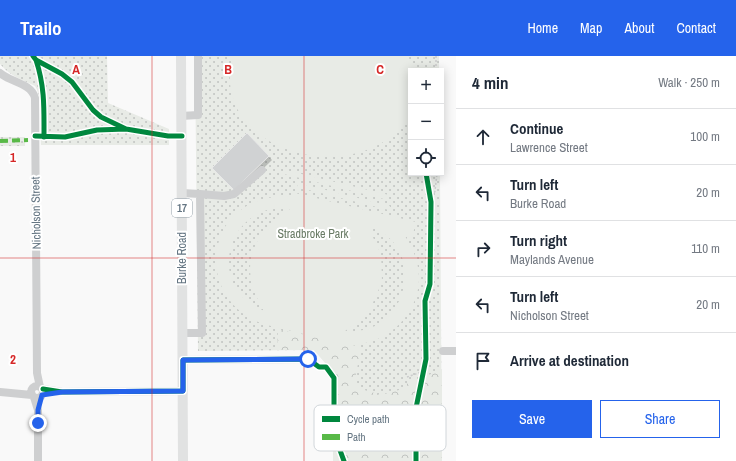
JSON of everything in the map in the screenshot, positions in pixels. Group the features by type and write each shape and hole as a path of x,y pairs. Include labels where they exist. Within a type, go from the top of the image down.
{"main road":[{"name":"Burke Road","path":"181,56 183,461"}],"street":[{"path":"181,116 198,115 198,56"},
{"name":"Nicholson Street","path":"1,75 27,87 33,92 35,98 38,461"},
{"path":"182,193 224,196 234,194 262,170"},
{"path":"183,333 202,334 200,194"},
{"path":"442,351 456,351"},
{"path":"183,360 308,359"},
{"path":"0,392 183,391"}],"path":[{"path":"436,56 436,68"},
{"path":"431,200 435,191 437,176"},
{"path":"428,187 432,210"},
{"path":"407,377 424,368"},
{"path":"422,378 424,368"}],"green space":[{"path":"0,56 107,56 108,103 169,129 169,145 41,145 41,106 38,92 35,86 8,72 0,64"},
{"name":"Stradbroke Park","path":"195,56 439,56 439,68 408,68 408,176 440,176 442,405 334,405 334,373 314,350 198,351"},
{"path":"233,56 408,56 412,68 408,68 408,118 406,122 395,133 371,149 342,156 312,155 283,148 258,133 240,113 230,87"},
{"path":"0,137 25,137 25,146 0,146"},
{"path":"285,170 389,195 388,200 284,174"},
{"path":"298,183 390,206 389,210 297,187"},
{"path":"295,193 416,222 412,238 405,236 413,250 418,265 419,281 416,297 405,318 388,333 367,343 344,344 333,342 267,325 254,320 237,309 229,299 222,288 216,264 217,251 225,227 238,212 255,202 274,197 293,197","holes":["274,208 290,209 276,219 265,230 257,242 252,254 250,268 251,282 256,296 265,311 248,302 236,288 230,273 229,256 233,240 242,226 256,215","368,227 387,236 399,250 404,268 404,286 397,304 385,319 368,329 345,331 359,321 371,307 382,282 381,254"]},
{"path":"278,330 361,347 355,380 361,389 381,395 399,390 409,382 442,370 442,405 334,405 334,373 314,350 277,350"},
{"name":"Stradbroke Park","path":"333,451 442,451 442,461 333,461"},
{"path":"333,451 442,451 442,461 333,461"}],"building":[{"path":"247,133 269,156 234,190 212,168"}],"marked path":[{"path":"0,141 28,140"}],"cycle path":[{"path":"33,56 36,60 62,74 72,82 93,110 101,117 126,129 168,136 182,136"},
{"path":"36,60 41,79 44,107 44,137"},
{"path":"35,136 65,137 97,130 126,129"},
{"path":"417,405 426,359 425,301 430,284 431,202 427,176"},
{"path":"43,389 62,392 183,391 183,360 308,359 319,367 326,367 334,378 334,405"},
{"path":"340,451 344,461"},
{"path":"416,451 416,461"}],"route":[{"path":"38,423 38,410 42,395 62,392 183,391 183,360 308,359"}]}
